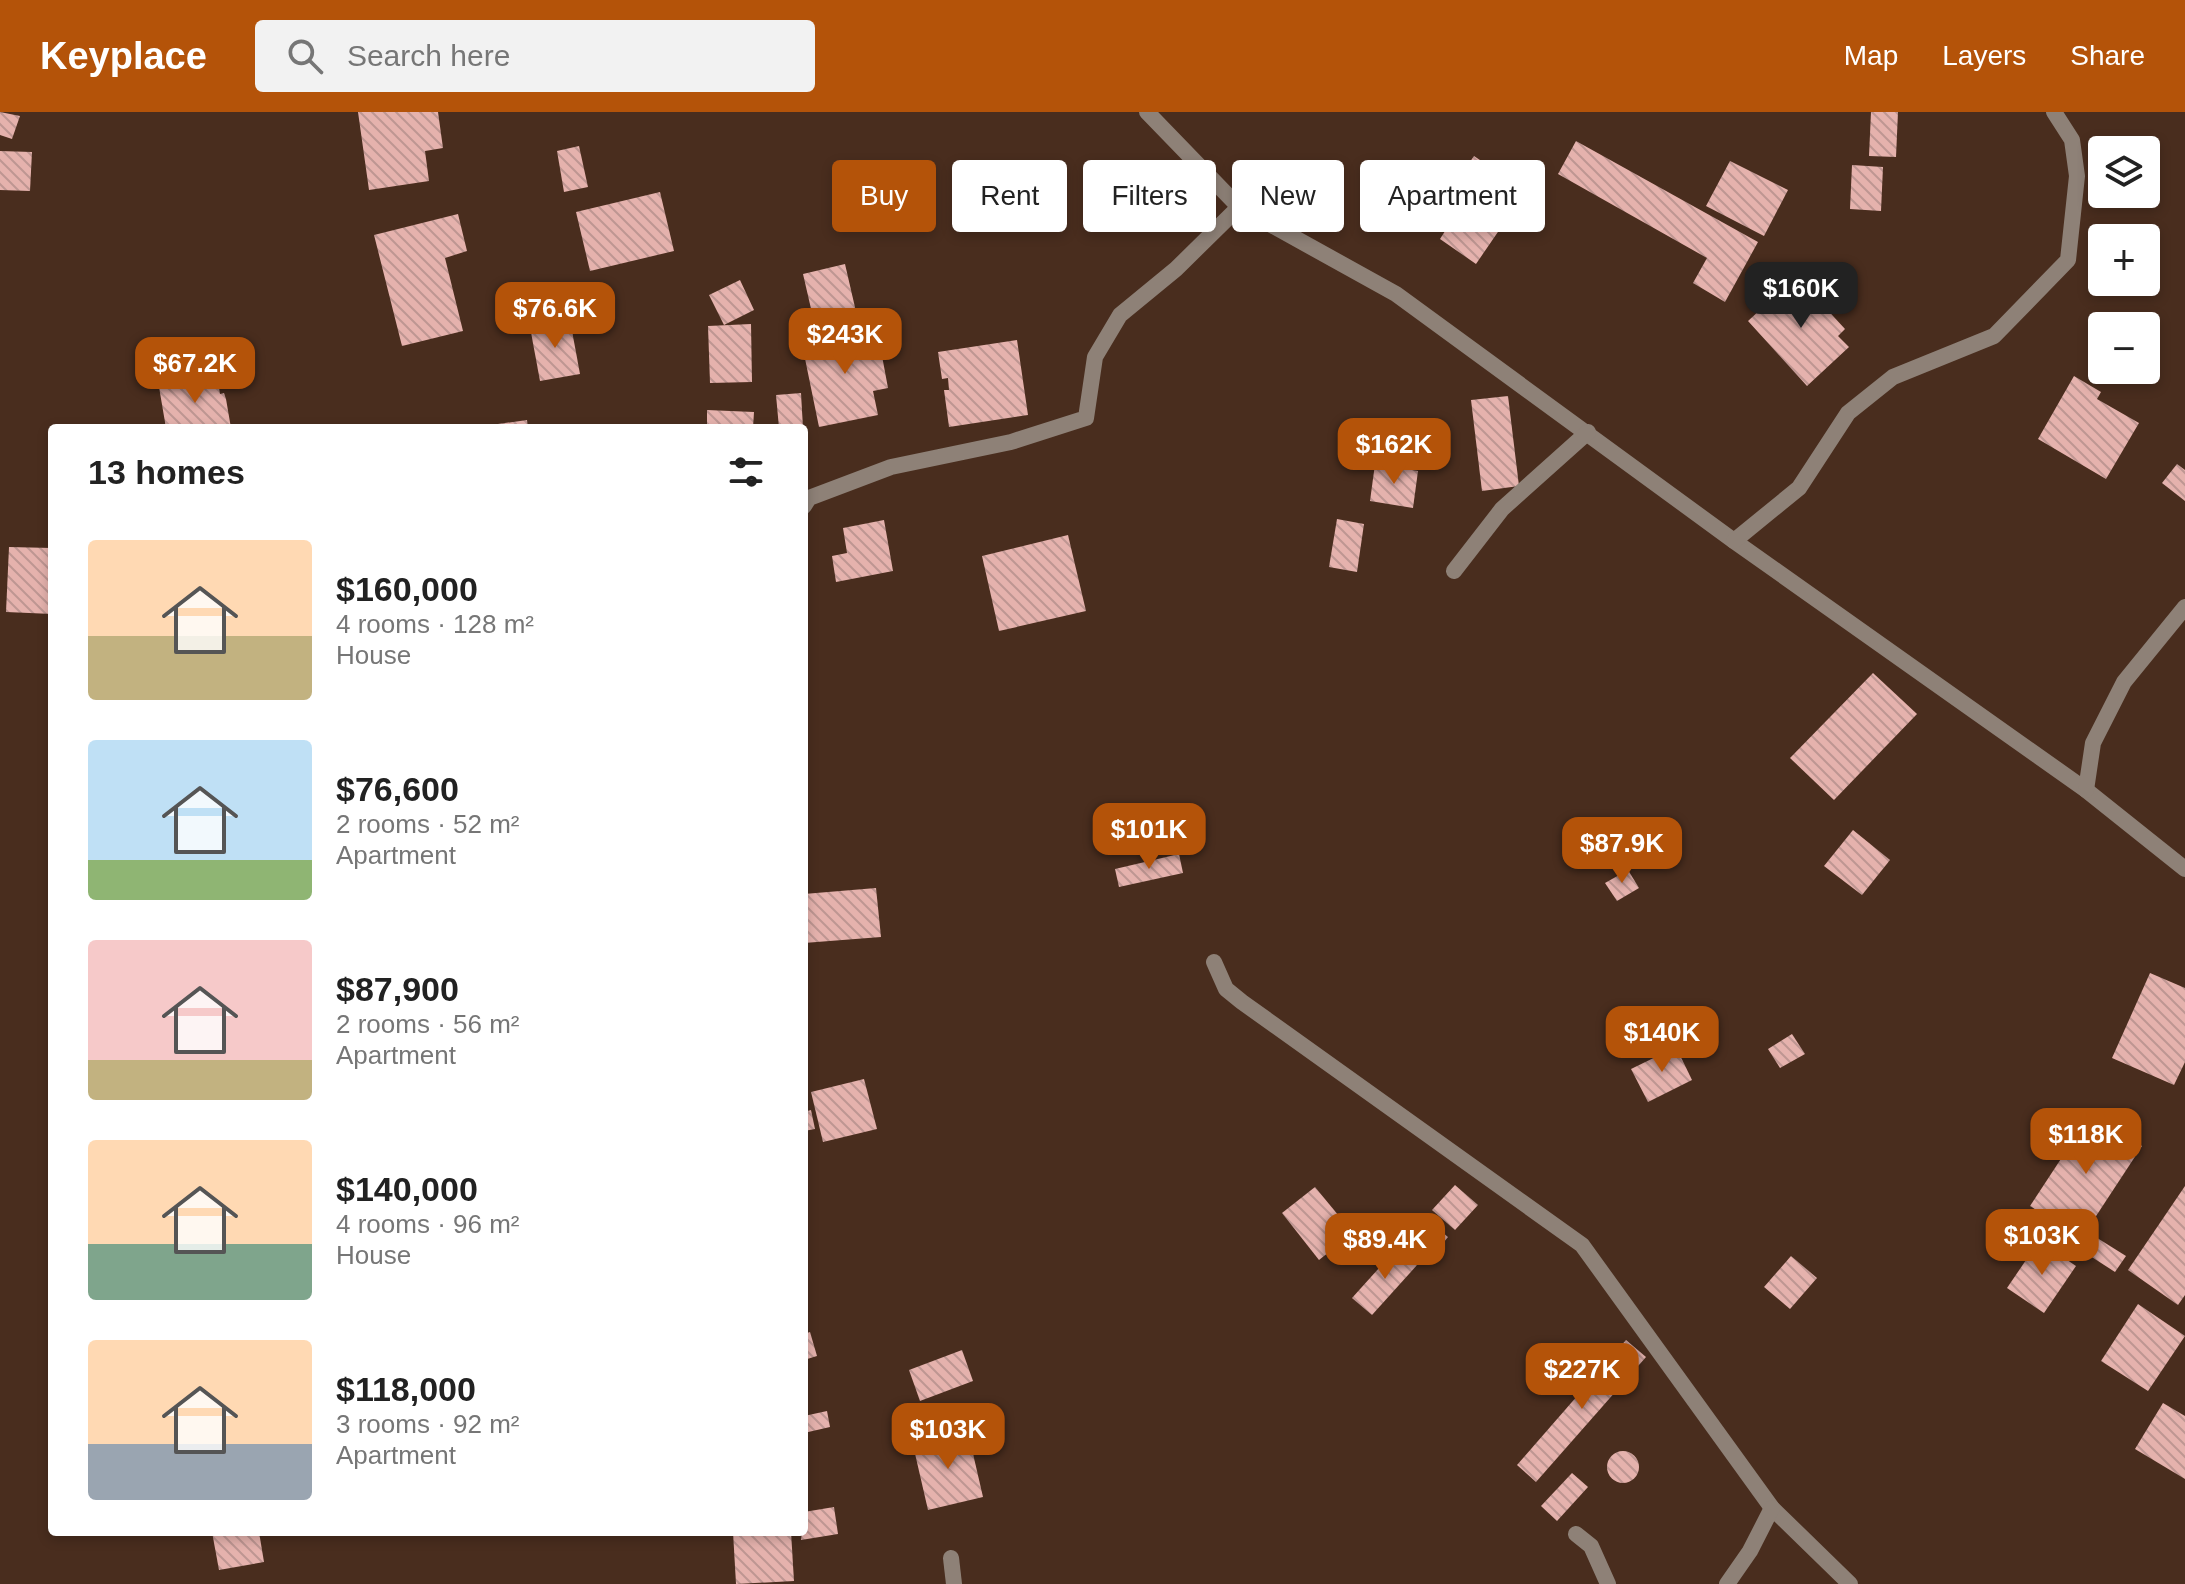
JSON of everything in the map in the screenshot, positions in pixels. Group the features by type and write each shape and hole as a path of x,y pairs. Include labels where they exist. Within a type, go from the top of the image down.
{"street":[{"path":"1147,112 1232,200"},
{"path":"1734,541 1799,488 1848,413 1893,377 1994,336 2068,260 2077,176 2072,140 2054,112"},
{"path":"808,500 891,467 1011,442 1086,418 1095,357 1120,315 1176,269 1232,214"},
{"path":"1284,232 1396,294 1734,541 2086,790 2185,869"},
{"path":"1454,571 1502,509 1588,432"},
{"path":"2086,790 2093,743 2124,682 2185,607"},
{"path":"1214,962 1226,989 1242,1002 1582,1245 1772,1508 1850,1584"},
{"path":"1727,1584 1750,1551 1772,1508"},
{"path":"1576,1534 1591,1546 1608,1584"},
{"path":"951,1558 954,1584"}],"building":[{"path":"0,112 20,116 12,139 0,135"},
{"path":"358,112 438,112 443,148 425,151 429,181 369,190"},
{"path":"1871,112 1898,112 1896,157 1869,156"},
{"path":"1576,141 1758,242 1725,302 1693,283 1707,258 1558,174"},
{"path":"579,146 588,187 564,192 557,151"},
{"path":"0,151 32,152 30,191 0,190"},
{"path":"1730,161 1788,190 1764,236 1706,206"},
{"path":"1852,165 1883,167 1881,211 1850,209"},
{"path":"660,192 674,251 590,271 576,212"},
{"path":"458,214 467,251 445,258 463,331 402,346 374,235"},
{"path":"1444,232 1498,232 1476,264 1440,239"},
{"path":"845,264 857,316 815,326 803,274"},
{"path":"1800,273 1819,294 1807,305 1814,312 1822,304 1845,329 1838,336 1849,347 1807,386 1748,321"},
{"path":"740,280 754,310 724,325 709,295"},
{"path":"570,320 580,374 540,381 530,327"},
{"path":"751,324 752,382 710,383 708,326"},
{"path":"877,329 888,388 873,391 878,415 819,427 802,344"},
{"path":"1017,340 1028,415 949,427 944,390 949,390 948,378 942,379 938,352"},
{"path":"217,376 220,394 224,393 226,399 230,424 165,424 159,387"},
{"path":"2074,376 2101,392 2097,399 2139,423 2106,479 2038,439"},
{"path":"801,393 803,424 779,424 776,395"},
{"path":"1508,396 1519,486 1482,491 1471,400"},
{"path":"707,410 754,412 753,424 707,424"},
{"path":"527,420 528,424 498,424"},
{"path":"1375,464 1418,471 1413,508 1370,501"},
{"path":"2177,464 2185,470 2185,501 2162,483"},
{"path":"1337,519 1364,524 1357,572 1329,567"},
{"path":"884,520 893,571 836,582 832,556 847,553 843,528"},
{"path":"1068,535 1086,611 999,631 982,556"},
{"path":"9,547 48,548 48,614 6,612"},
{"path":"1873,673 1917,714 1834,800 1790,758"},
{"path":"1853,830 1890,860 1862,895 1824,866"},
{"path":"1179,854 1183,873 1119,887 1115,869"},
{"path":"1628,870 1639,888 1617,901 1605,883"},
{"path":"876,888 881,937 808,943 808,894"},
{"path":"2150,973 2185,988 2185,1062 2174,1085 2112,1058"},
{"path":"1792,1034 1805,1054 1780,1068 1768,1049"},
{"path":"1676,1047 1692,1080 1648,1102 1631,1069"},
{"path":"864,1079 877,1129 823,1142 811,1092"},
{"path":"811,1110 815,1129 808,1130 808,1111"},
{"path":"2091,1113 2142,1146 2081,1239 2030,1206"},
{"path":"1455,1185 1478,1205 1455,1230 1432,1210"},
{"path":"2185,1186 2185,1295 2178,1305 2128,1270"},
{"path":"1315,1187 1353,1233 1319,1260 1282,1213"},
{"path":"1424,1217 1448,1237 1427,1263 1402,1242"},
{"path":"2094,1236 2126,1256 2115,1272 2084,1252"},
{"path":"2039,1241 2076,1266 2044,1313 2007,1288"},
{"path":"1398,1247 1418,1264 1372,1315 1352,1298"},
{"path":"1791,1256 1817,1278 1790,1309 1764,1287"},
{"path":"2138,1304 2185,1336 2148,1391 2101,1361"},
{"path":"808,1333 817,1356 808,1359"},
{"path":"1626,1340 1646,1357 1536,1482 1517,1465"},
{"path":"962,1350 973,1381 920,1401 909,1370"},
{"path":"2163,1403 2185,1416 2185,1479 2135,1449"},
{"path":"827,1411 830,1427 808,1432 808,1415"},
{"path":"968,1432 983,1497 928,1510 913,1445"},
{"path":"1623,1451 1634,1456 1639,1467 1634,1478 1623,1483 1612,1478 1607,1467 1612,1456"},
{"path":"1572,1473 1588,1487 1557,1521 1541,1506"},
{"path":"834,1507 838,1534 801,1540 801,1536 808,1536 808,1511"},
{"path":"213,1536 260,1536 264,1562 219,1570"},
{"path":"733,1536 791,1536 794,1581 736,1584"}]}
